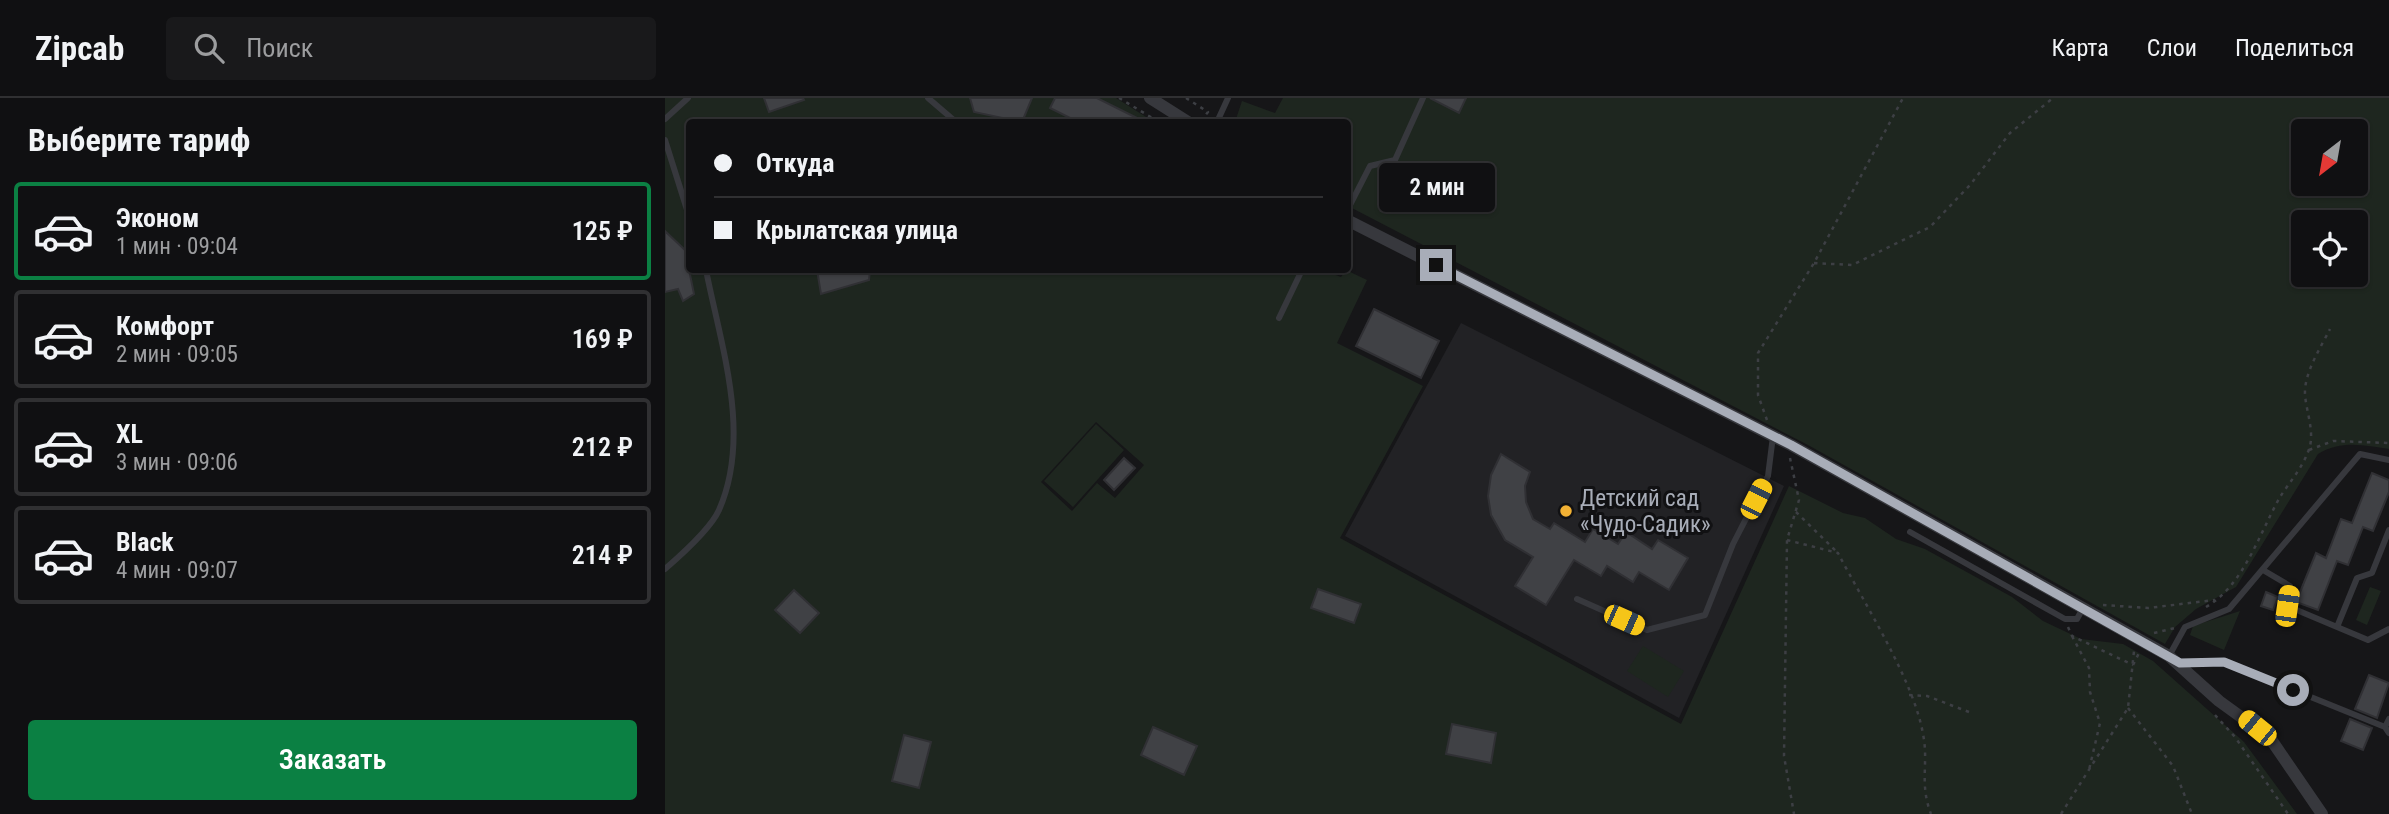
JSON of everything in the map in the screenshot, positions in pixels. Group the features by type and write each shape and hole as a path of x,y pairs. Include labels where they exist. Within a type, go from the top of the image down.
{"street":[{"path":"1150,98 1183,119"},
{"path":"1351,222 1773,436 2174,659 2205,690 2270,738 2322,814"}],"lane":[{"path":"665,119 688,98"},
{"path":"928,98 952,119"},
{"path":"1218,119 1228,98"},
{"path":"1351,203 1370,166 1395,160 1423,98"},
{"path":"665,140 686,206"},
{"path":"665,569 718,513 735,456 727,378 707,273"},
{"path":"1279,318 1301,273"},
{"path":"1577,599 1647,630 1705,615 1733,544 1768,477 1773,436"},
{"path":"2389,460 2360,454 2229,609 2185,627 2174,659 2224,662 2387,730 2389,719"},
{"path":"1930,543 1935,525"},
{"path":"2337,627 2357,578 2372,573 2389,530"},
{"path":"1910,532 2065,619 2077,619 2083,608"},
{"path":"2263,570 2290,586 2287,606 2368,640 2389,629"}],"path":[{"path":"1119,98 1154,119"},
{"path":"1187,98 1208,112 1202,119"},
{"path":"1773,436 1759,395 1758,354 1814,263 1903,98"},
{"path":"1814,263 1852,265 1930,228 1970,185 2010,133 2053,98"},
{"path":"2200,610 2218,600 2245,565 2269,516 2309,450 2310,424 2304,391 2315,359 2330,329"},
{"path":"2309,450 2333,441 2389,443"},
{"path":"1790,454 1799,500 1787,540 1784,756 1794,814"},
{"path":"1795,511 1838,554 1909,695 1923,734 1923,794 1931,814"},
{"path":"1787,540 1838,554"},
{"path":"2107,610 2098,605 2148,608 2218,600"},
{"path":"2065,619 2089,668 2090,692 2100,723 2088,773"},
{"path":"2149,634 2179,628"},
{"path":"2072,636 2133,665"},
{"path":"2061,814 2128,708 2133,665 2142,648"},
{"path":"1909,695 1927,696 1969,712"},
{"path":"2128,708 2173,766 2192,814"},
{"path":"2210,709 2235,737 2288,814"}],"shaded area":[{"path":"665,98 1116,98 1149,119 686,119 686,273 1330,273 1341,277 1344,273 1351,272 1367,280 1337,343 1423,386 1340,538 1681,724 1789,486 1843,513 1865,518 1896,539 1925,549 2012,597 2043,621 2081,639 2123,644 2153,661 2244,742 2297,814 665,814","holes":["1096,422 1144,465 1115,498 1097,483 1072,511 1041,482"]},
{"path":"1283,98 2389,98 2389,449 2344,445 2318,454 2236,587 2196,609 2175,627 2165,644 1808,445 1351,208 1351,119 1236,119 1242,101 1275,113"},
{"name":"Детский сад «Чудо-Садик»","path":"1461,323 1784,486 1679,718 1345,536"},
{"path":"1096,424 1124,450 1073,507 1044,481"},
{"path":"2370,587 2381,591 2367,625 2356,620"},
{"path":"2240,611 2224,650 2190,635 2193,626"},
{"path":"1643,646 1684,671 1668,697 1627,671"}],"building":[{"path":"764,98 803,98 804,100 769,112"},
{"path":"970,98 1032,98 1023,119 1008,119 974,112"},
{"path":"1055,98 1097,98 1139,119 1072,119 1050,108"},
{"path":"1430,98 1466,98 1459,113"},
{"path":"665,231 685,250 686,273 690,273 694,294 683,301 678,289 665,292"},
{"path":"818,273 870,273 869,280 821,294"},
{"path":"1374,309 1439,341 1421,378 1356,346"},
{"path":"1501,454 1530,472 1525,486 1526,502 1533,519 1550,529 1554,523 1585,542 1593,529 1618,544 1626,532 1652,549 1658,540 1688,558 1669,590 1639,572 1633,582 1607,566 1601,576 1574,560 1546,605 1515,586 1533,557 1505,540 1491,515 1488,496 1491,475"},
{"path":"1124,458 1135,468 1114,490 1104,480"},
{"path":"2372,473 2389,480 2389,492 2373,531 2363,527 2348,565 2337,561 2318,610 2296,602 2316,553 2326,558 2341,519 2352,523"},
{"path":"1318,589 1361,604 1354,623 1311,608"},
{"path":"794,590 819,613 800,633 775,610"},
{"path":"2266,592 2278,597 2273,610 2261,606"},
{"path":"2369,675 2389,683 2377,718 2355,709"},
{"path":"2350,719 2372,728 2363,750 2341,741"},
{"path":"1452,724 1496,733 1491,763 1446,754"},
{"path":"1153,727 1197,746 1184,775 1141,755"},
{"path":"904,735 931,742 919,788 892,781"}],"place":[{"name":"Детский сад «Чудо-Садик»","path":"1566,511"}],"route":[{"path":"1436,265 1791,445 2180,663 2224,662 2293,690"}]}
